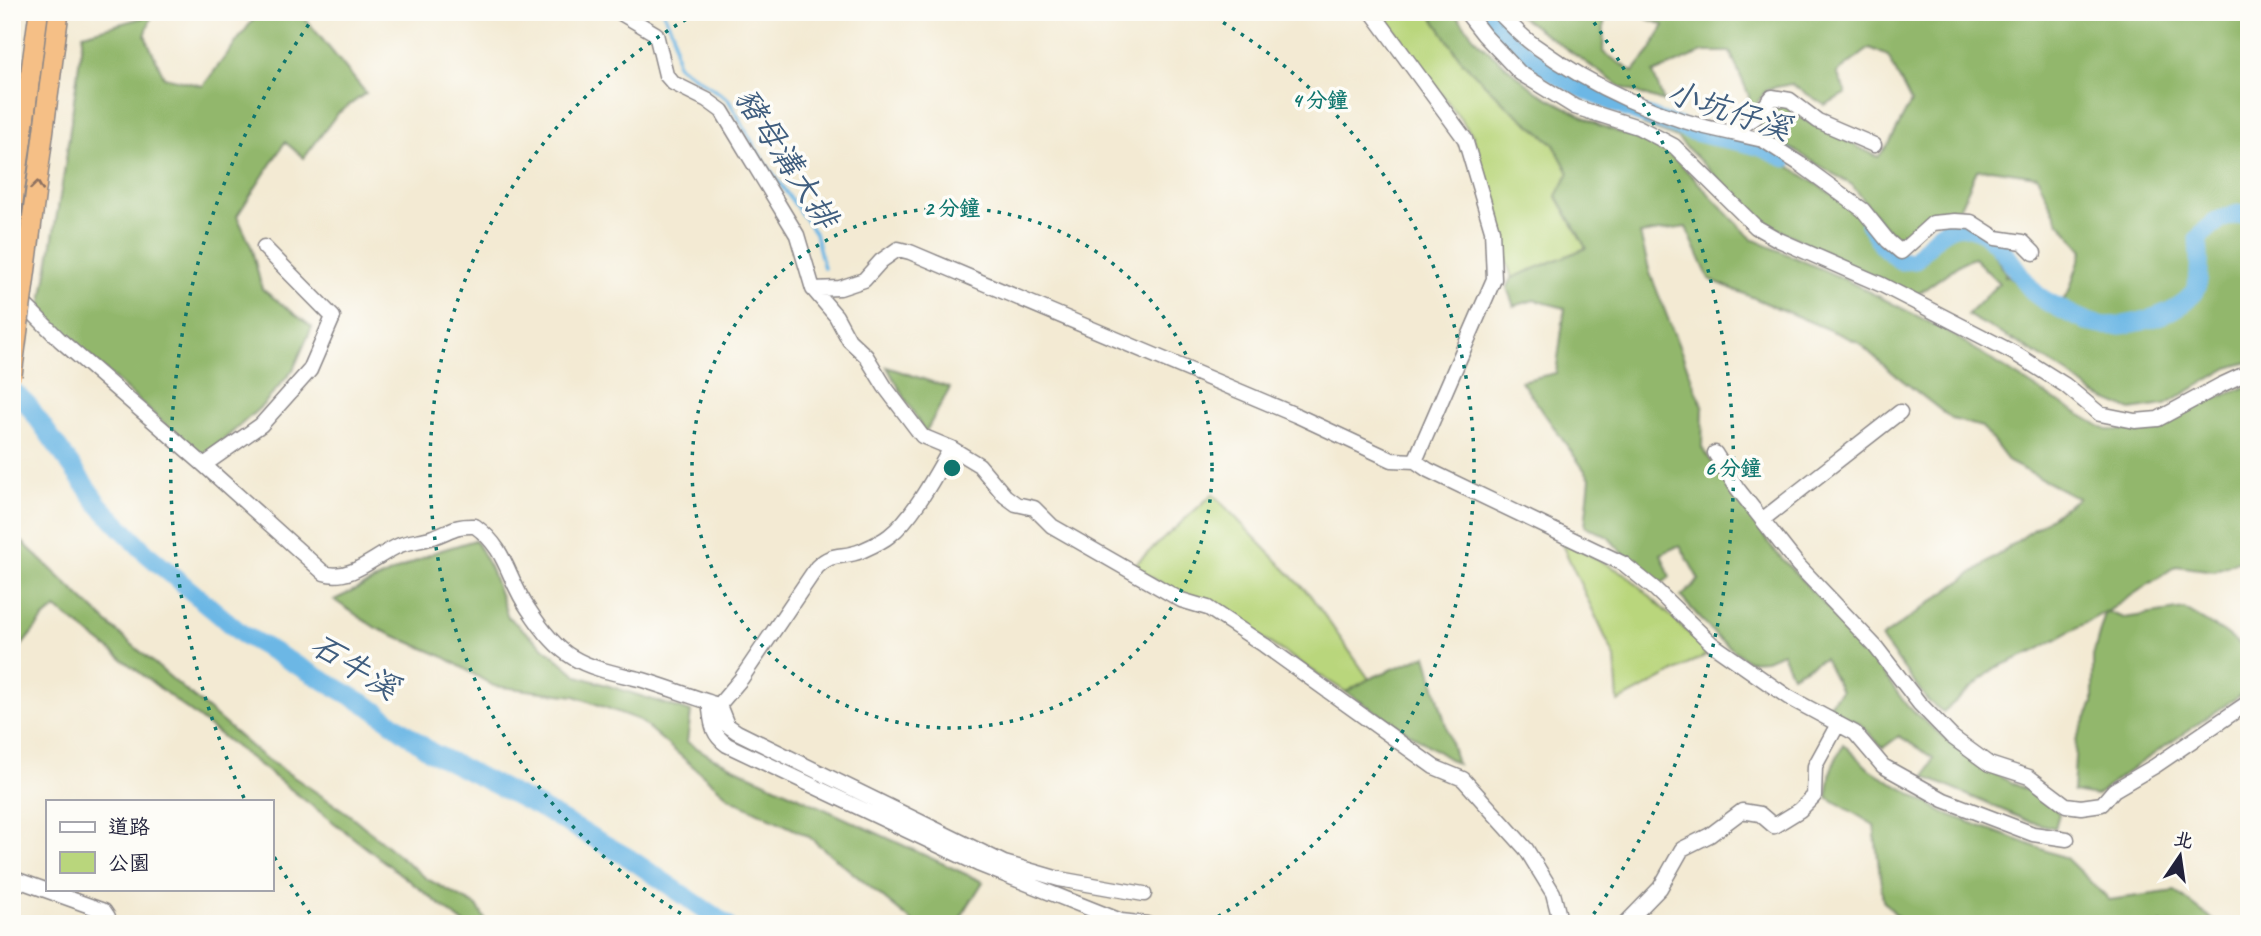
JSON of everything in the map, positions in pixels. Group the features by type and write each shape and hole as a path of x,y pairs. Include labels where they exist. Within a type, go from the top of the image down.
{"highway":[{"path":"12,209 38,12"},
{"path":"12,375 59,12"}],"street":[{"path":"619,12 656,34 666,75 673,83 707,100 722,111 797,235 813,289 836,316 849,341 866,356 885,387 922,436 951,448 979,465 1005,496 1016,504 1034,508 1052,526 1181,600 1208,608 1434,767 1463,779 1526,849 1553,893 1561,924"},
{"path":"1372,12 1465,139 1492,230 1494,279 1415,461"},
{"path":"1466,12 1484,36 1520,73 1575,107 1638,127 1674,146 1756,227 1779,240 1882,285 2014,353 2065,385 2101,414 2136,421 2158,419 2221,384 2249,372"},
{"path":"1498,12 1533,44 1619,95 1698,127 1763,141 1863,210 1888,241 1901,251 1933,223 1955,221 1971,222 1996,238 2023,242 2034,253"},
{"path":"1619,95 1638,127"},
{"path":"1732,133 1756,117 1772,97 1790,100 1818,121 1874,145"},
{"path":"205,465 261,425 310,370 334,317 264,247"},
{"path":"813,289 840,288 864,280 881,261 898,249 910,252 1298,416 1392,460 1415,461 1428,470 1624,564 1655,589 1712,644 1788,697 1855,733 1883,766 1944,800 2033,834 2067,839"},
{"path":"12,292 60,340 205,465 324,573 335,576 347,573 399,545 433,537 460,525 475,526 495,544 516,589 559,648 584,664 651,682 714,704 727,724 737,732 1004,863 1059,879 1144,894"},
{"path":"1762,520 1900,412"},
{"path":"951,448 904,522 889,537 858,552 827,557 817,567 741,680 714,704 713,728 717,738 978,864 1121,921 1147,924"},
{"path":"1715,453 1737,488 1798,565 1875,646 1919,702 1952,737 1989,764 2029,777 2066,805 2081,807 2102,804 2114,790 2155,766 2249,702"},
{"path":"1625,924 1660,888 1682,849 1710,835 1742,811 1760,814 1774,826 1800,810 1814,796 1815,766 1838,724"},
{"path":"12,878 104,911 108,918 106,924"}],"green space":[{"path":"259,12 300,12 366,93 337,114 304,158 285,142 237,216 251,246 262,289 312,327 293,370 264,404 203,458 40,313 64,173 83,34 152,15 145,36 164,77 203,86"},
{"path":"1381,12 1429,12 1462,61 1507,106 1553,143 1569,173 1557,197 1586,248 1512,278 1496,229 1473,136"},
{"path":"1429,12 1454,12 1478,42 1537,92 1599,125 1667,150 1752,239 1842,278 1947,331 2048,396 2107,430 2149,430 2203,403 2249,386 2249,561 2240,560 2215,571 2176,566 2107,612 2124,618 2184,609 2249,651 2249,689 2096,796 2073,792 2076,740 2093,703 2093,656 2105,612 2035,651 1995,668 1943,712 1928,701 1881,638 2078,498 2009,462 1982,427 1952,419 1858,342 1709,279 1686,227 1640,234 1650,273 1703,407 1702,448 1774,550 1859,641 1908,707 1977,765 2053,804 2059,814 2055,828 2028,821 1925,777 1933,758 1899,736 1883,748 1859,723 1826,708 1841,691 1824,658 1792,675 1782,653 1766,660 1748,661 1717,637 1681,597 1699,580 1680,545 1661,554 1670,577 1661,584 1627,558 1608,537 1585,526 1590,478 1521,381 1556,373 1565,308 1534,300 1514,306 1507,288 1512,278 1586,248 1557,196 1569,173 1553,143 1507,106 1462,61"},
{"path":"1514,12 1614,12 1604,22 1603,52 1633,72 1650,51 1664,25 1647,19 1651,12 2249,12 2249,362 2228,368 2165,405 2131,410 2095,395 2067,373 1967,315 1999,283 1974,258 1963,262 1915,296 1761,221 1677,138 1643,125 1646,115 1763,149 1833,195 1857,215 1882,241 1893,260 1904,261 1941,231 1955,228 1969,232 1990,247 2006,274 2004,277 2007,275 2055,310 2068,294 2083,250 2058,221 2037,176 1990,169 1977,170 1957,214 1938,211 1900,241 1883,225 1852,185 1757,128 1769,114 1783,104 1799,117 1878,157 1890,142 1911,102 1888,56 1870,48 1837,73 1846,93 1825,105 1791,84 1767,89 1752,110 1748,93 1730,52 1703,52 1653,73 1664,102 1621,87"},
{"path":"887,367 950,388 925,433"},
{"path":"1213,494 1310,595 1369,679 1346,692 1221,612 1179,594 1133,566"},
{"path":"12,532 114,629 261,755 350,815 427,879 477,906 488,924 465,924 56,608 44,618 12,658"},
{"path":"1559,538 1627,575 1710,653 1618,702 1615,658"},
{"path":"475,540 491,569 508,617 578,676 691,712 687,742 714,758 983,882 959,920 963,924 915,924 808,836 731,799 639,720 575,696 494,686 442,656 376,628 334,600 435,552"},
{"path":"1426,655 1457,764 1346,692 1369,679"},
{"path":"1843,744 1869,769 1945,813 2066,858 2109,900 2175,891 2218,924 1905,924 1883,901 1874,825 1827,797 1831,770"}],"waterway":[{"name":"豬母溝大排","path":"663,12 673,32 677,65 728,99 759,154 815,233 824,268"},
{"name":"小坑仔溪","path":"1484,12 1503,34 1526,54 1581,88 1671,125 1757,146 1786,158"},
{"name":"小坑仔溪","path":"1869,224 1883,246 1901,261 1915,260 1937,236 1951,228 1966,226 1978,230 1997,243 2039,297 2085,321 2111,326 2154,318 2190,297 2198,283 2198,239 2220,220 2249,213"},
{"name":"石牛溪","path":"12,390 28,405 99,505 147,554 242,634 372,708 431,752 537,806 629,858 726,924"}]}
